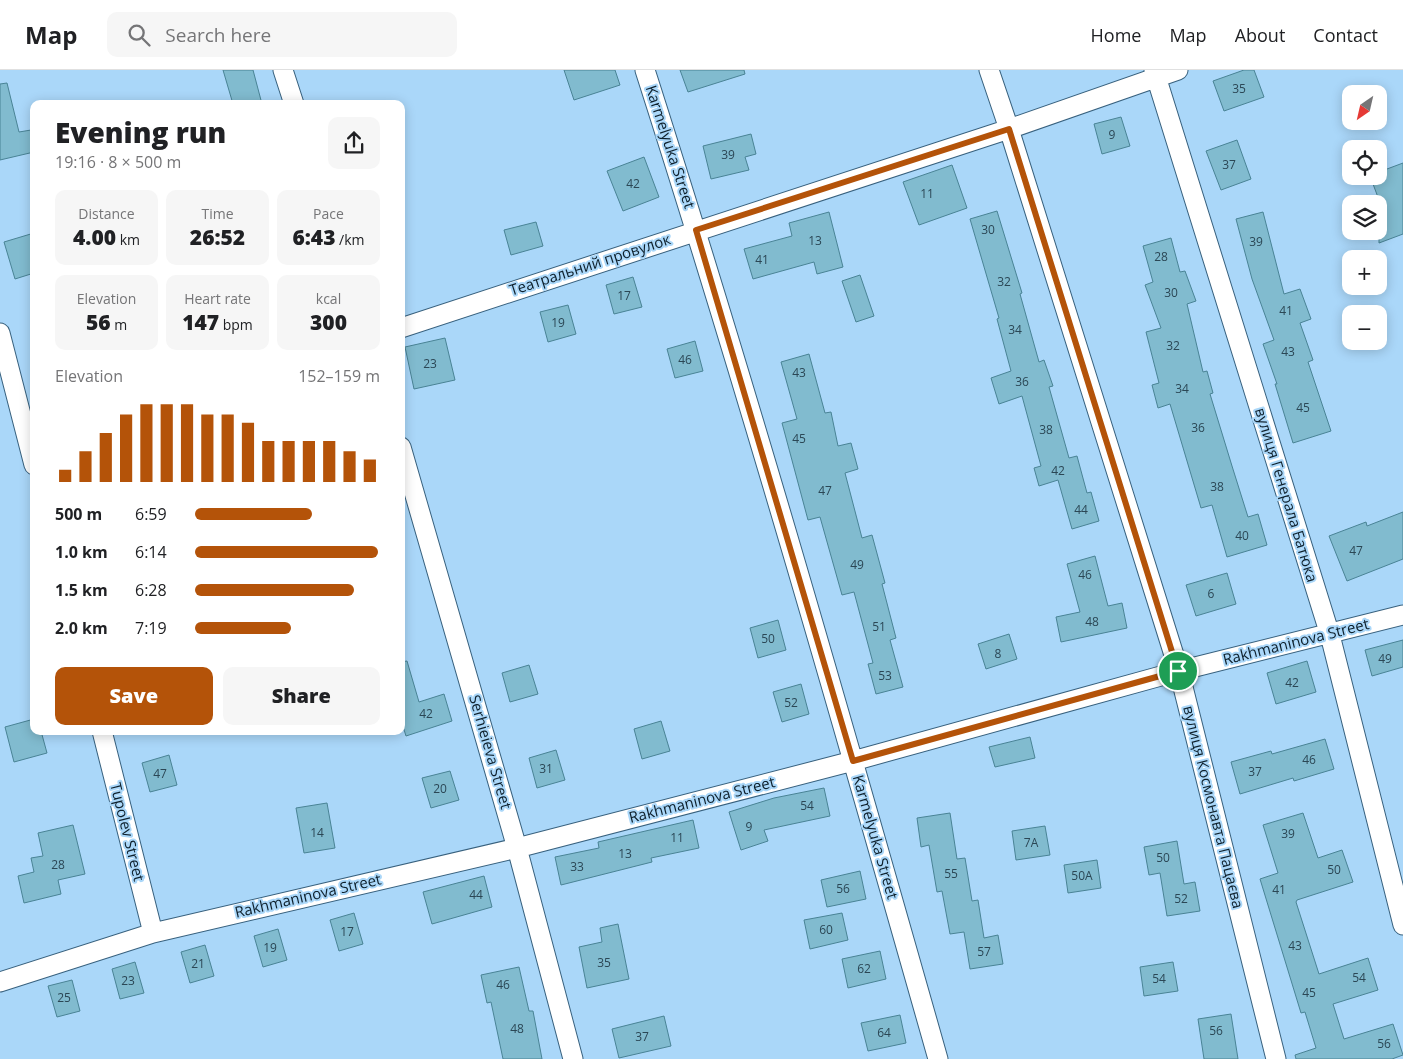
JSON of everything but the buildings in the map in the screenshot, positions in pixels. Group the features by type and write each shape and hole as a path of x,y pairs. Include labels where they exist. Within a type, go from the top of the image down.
{"street":[{"path":"283,70 293,100"},
{"name":"Karmelyuka Street","path":"645,70 696,230 853,761 938,1059"},
{"name":"вулиця Космонавта Пацаєва","path":"989,70 1178,671 1276,1059"},
{"name":"Театральний провулок","path":"405,327 1009,129 1155,74 1178,70"},
{"name":"вулиця Генерала Батюка","path":"1155,74 1330,635 1403,925"},
{"path":"0,333 30,449"},
{"name":"Serhieieva Street","path":"405,461 517,848 573,1059"},
{"name":"Rakhmaninova Street","path":"0,982 153,933 517,848 853,761 1178,671 1330,635 1403,615"},
{"name":"Tupolev Street","path":"103,735 153,933"}],"route":[{"path":"1009,129 1178,671 853,761 696,230 1009,129"}]}
